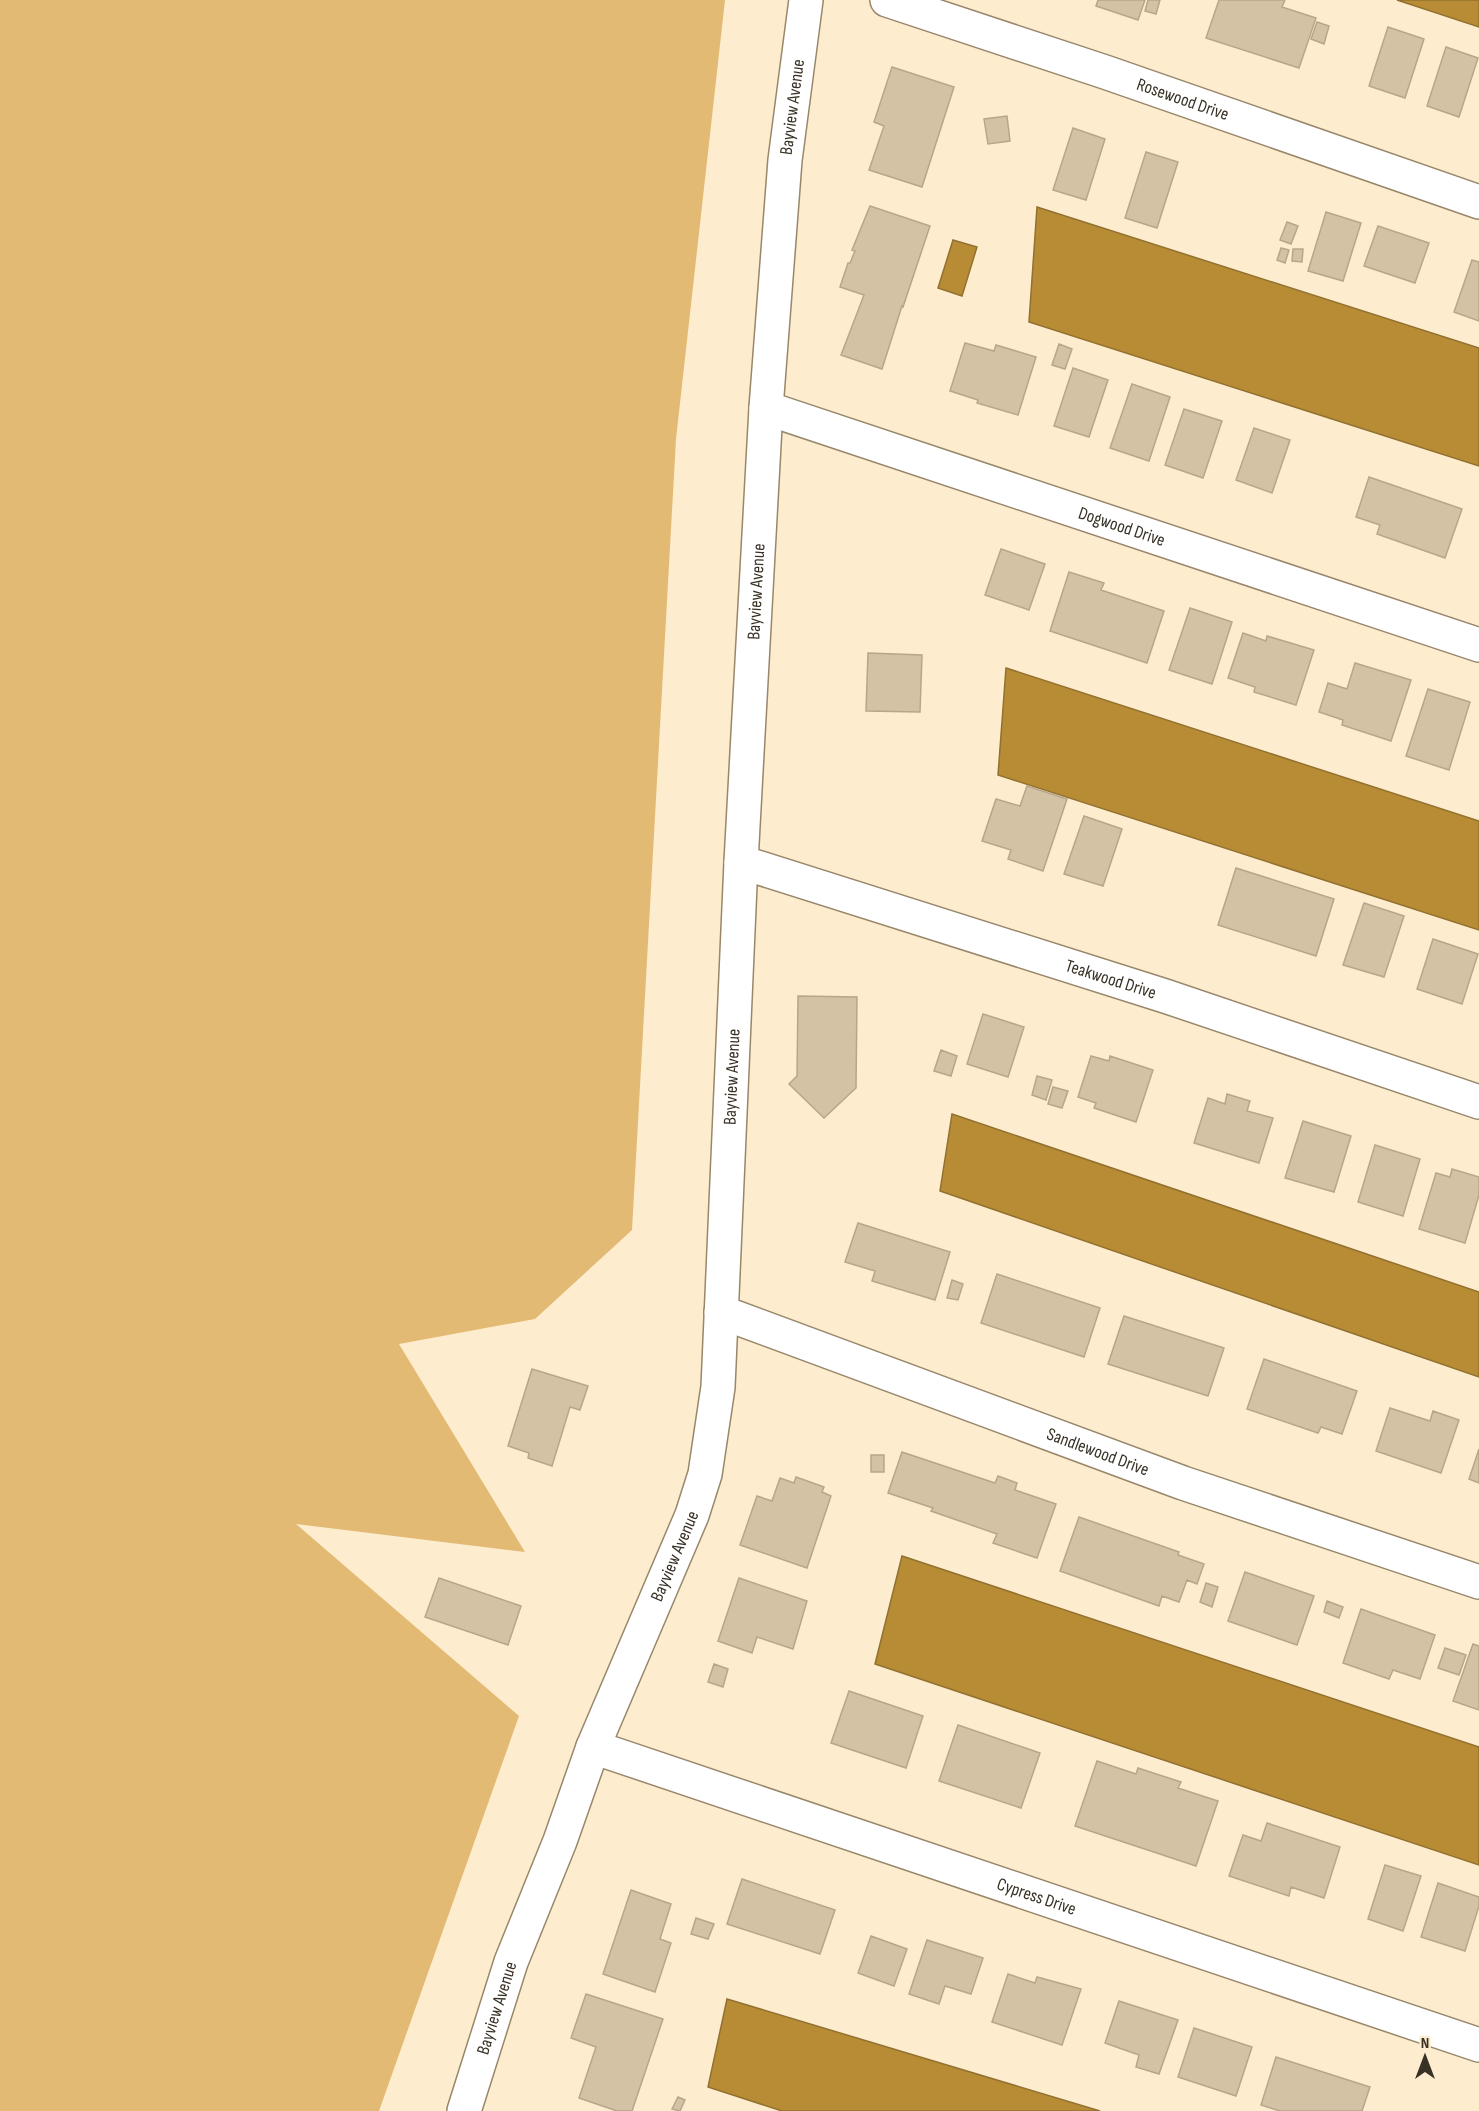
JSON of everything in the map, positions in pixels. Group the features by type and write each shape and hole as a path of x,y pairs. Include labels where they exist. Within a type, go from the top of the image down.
{"street":[{"name":"Bayview Avenue","path":"464,2111 512,1962 560,1841 593,1747 692,1515 705,1474 718,1387 741,862 766,408 785,160 806,0"},
{"name":"Rosewood Drive","path":"887,0 1105,72 1479,202"},
{"name":"Dogwood Drive","path":"766,408 1479,645"},
{"name":"Teakwood Drive","path":"741,862 1165,996 1479,1102"},
{"name":"Sandlewood Drive","path":"721,1312 1183,1483 1479,1582"},
{"name":"Cypress Drive","path":"593,1747 1479,2045"}],"shaded area":[{"path":"0,0 725,0 676,439 632,1230 535,1319 399,1344 525,1552 296,1524 519,1716 379,2111 0,2111"},
{"path":"1397,0 1479,0 1479,27"},
{"path":"1037,207 1479,348 1479,466 1029,322"},
{"path":"953,240 977,247 962,296 938,288"},
{"path":"1006,668 1479,821 1479,930 998,775"},
{"path":"952,1114 1479,1292 1479,1377 940,1191"},
{"path":"902,1556 1479,1747 1479,1865 875,1664"},
{"path":"727,1999 1100,2111 782,2111 708,2087"}],"building":[{"path":"1098,0 1145,0 1138,20 1096,6"},
{"path":"1148,0 1160,0 1156,14 1145,11"},
{"path":"1219,0 1285,0 1282,7 1316,18 1299,68 1206,38"},
{"path":"1317,22 1329,26 1324,44 1311,39"},
{"path":"1388,27 1424,39 1405,98 1369,86"},
{"path":"1446,47 1478,58 1459,117 1427,106"},
{"path":"892,67 954,87 922,187 869,170 884,126 874,122"},
{"path":"1007,116 1010,141 988,144 984,119"},
{"path":"1073,128 1105,139 1086,200 1053,190"},
{"path":"1146,152 1178,162 1157,228 1125,218"},
{"path":"870,206 930,226 882,369 841,355 864,295 840,287"},
{"path":"1326,212 1361,223 1343,281 1308,271"},
{"path":"1287,222 1298,226 1291,244 1280,240"},
{"path":"1378,226 1429,243 1415,283 1364,266"},
{"path":"1281,248 1289,250 1285,263 1277,260"},
{"path":"1293,249 1303,249 1302,262 1292,261"},
{"path":"1472,260 1479,262 1479,321 1454,312"},
{"path":"965,343 994,351 996,345 1036,357 1018,415 977,403 978,400 950,391"},
{"path":"1059,344 1072,349 1065,369 1052,365"},
{"path":"1073,368 1108,380 1089,437 1054,426"},
{"path":"1132,384 1170,397 1149,461 1110,448"},
{"path":"1184,409 1222,421 1203,478 1165,465"},
{"path":"1254,428 1290,440 1272,493 1236,480"},
{"path":"1369,477 1462,509 1445,558 1377,534 1380,525 1356,517"},
{"path":"1001,549 1045,564 1029,610 985,595"},
{"path":"1069,572 1104,583 1101,590 1164,611 1147,663 1050,631"},
{"path":"1190,608 1232,622 1212,684 1169,670"},
{"path":"1243,633 1266,641 1267,636 1314,650 1296,705 1254,692 1255,687 1228,678"},
{"path":"868,653 922,655 920,712 866,711"},
{"path":"1355,663 1411,680 1391,741 1342,725 1343,720 1319,712 1328,683 1347,689"},
{"path":"1428,689 1470,702 1449,770 1406,756"},
{"path":"1027,786 1067,799 1043,871 1008,859 1011,850 982,841 996,799 1020,806"},
{"path":"1084,816 1122,829 1103,886 1064,874"},
{"path":"1236,868 1334,899 1316,956 1218,925"},
{"path":"1364,903 1404,916 1384,977 1343,965"},
{"path":"1433,939 1478,954 1462,1004 1417,989"},
{"path":"798,996 857,997 856,1088 824,1118 789,1084 797,1076"},
{"path":"983,1014 1024,1027 1008,1077 967,1064"},
{"path":"941,1050 957,1056 951,1076 934,1071"},
{"path":"1091,1056 1109,1061 1110,1056 1153,1070 1136,1122 1094,1108 1096,1103 1078,1097"},
{"path":"1037,1076 1052,1080 1046,1100 1032,1095"},
{"path":"1053,1087 1068,1091 1062,1108 1048,1104"},
{"path":"1227,1094 1250,1101 1247,1111 1273,1118 1259,1163 1194,1143 1208,1098 1225,1104"},
{"path":"1303,1121 1351,1136 1334,1192 1285,1178"},
{"path":"1375,1145 1420,1159 1403,1216 1358,1202"},
{"path":"1452,1169 1479,1177 1479,1195 1465,1243 1419,1229 1436,1173 1450,1177"},
{"path":"858,1223 950,1252 935,1300 872,1281 875,1271 845,1262"},
{"path":"997,1274 1100,1308 1084,1357 981,1323"},
{"path":"952,1280 963,1284 958,1300 947,1298"},
{"path":"1124,1316 1224,1348 1208,1396 1108,1364"},
{"path":"1264,1359 1357,1391 1342,1434 1321,1427 1318,1433 1247,1409"},
{"path":"532,1369 588,1386 580,1410 570,1407 552,1466 528,1458 529,1453 508,1446"},
{"path":"1390,1408 1430,1421 1433,1411 1459,1420 1441,1473 1376,1451"},
{"path":"1479,1449 1479,1483 1469,1479"},
{"path":"902,1452 995,1483 998,1476 1017,1483 1015,1490 1056,1504 1037,1558 993,1543 997,1534 931,1511 933,1508 888,1493"},
{"path":"871,1455 884,1455 884,1472 871,1472"},
{"path":"796,1477 824,1487 822,1492 831,1496 807,1568 740,1545 757,1496 772,1501 780,1478 794,1483"},
{"path":"1079,1517 1179,1552 1178,1555 1204,1564 1197,1584 1187,1580 1179,1602 1162,1596 1159,1606 1060,1571"},
{"path":"1245,1572 1314,1596 1297,1645 1228,1621"},
{"path":"439,1578 521,1606 508,1645 425,1617"},
{"path":"739,1578 807,1601 793,1649 757,1637 752,1653 718,1641"},
{"path":"1206,1583 1218,1587 1212,1607 1200,1602"},
{"path":"1327,1601 1343,1607 1339,1618 1324,1612"},
{"path":"1361,1609 1435,1635 1420,1679 1393,1670 1389,1679 1343,1663"},
{"path":"1473,1644 1479,1646 1479,1710 1453,1701"},
{"path":"1445,1648 1466,1655 1459,1675 1438,1668"},
{"path":"714,1664 728,1669 723,1687 708,1682"},
{"path":"849,1691 923,1716 906,1768 831,1743"},
{"path":"958,1725 1040,1753 1021,1808 939,1781"},
{"path":"1097,1761 1136,1774 1138,1768 1181,1782 1178,1788 1218,1801 1196,1866 1075,1826"},
{"path":"1267,1823 1340,1847 1324,1898 1291,1887 1289,1896 1229,1876 1243,1835 1261,1841"},
{"path":"1385,1865 1421,1876 1403,1931 1368,1919"},
{"path":"742,1879 835,1910 820,1954 727,1924"},
{"path":"1438,1883 1479,1897 1479,1906 1465,1951 1421,1937"},
{"path":"631,1890 671,1904 660,1939 671,1943 655,1992 603,1974"},
{"path":"696,1918 714,1924 708,1939 691,1934"},
{"path":"871,1936 907,1949 894,1986 858,1973"},
{"path":"927,1940 983,1958 971,1994 945,1986 939,2004 909,1994"},
{"path":"1008,1974 1035,1983 1037,1977 1081,1989 1062,2045 992,2022"},
{"path":"586,1994 663,2019 632,2111 617,2111 579,2098 596,2047 571,2038"},
{"path":"1119,2001 1178,2020 1159,2074 1136,2067 1139,2055 1105,2043"},
{"path":"1194,2028 1252,2047 1236,2096 1178,2077"},
{"path":"1276,2057 1370,2087 1362,2111 1280,2111 1261,2105"},
{"path":"678,2097 685,2100 680,2111 672,2109"}]}
